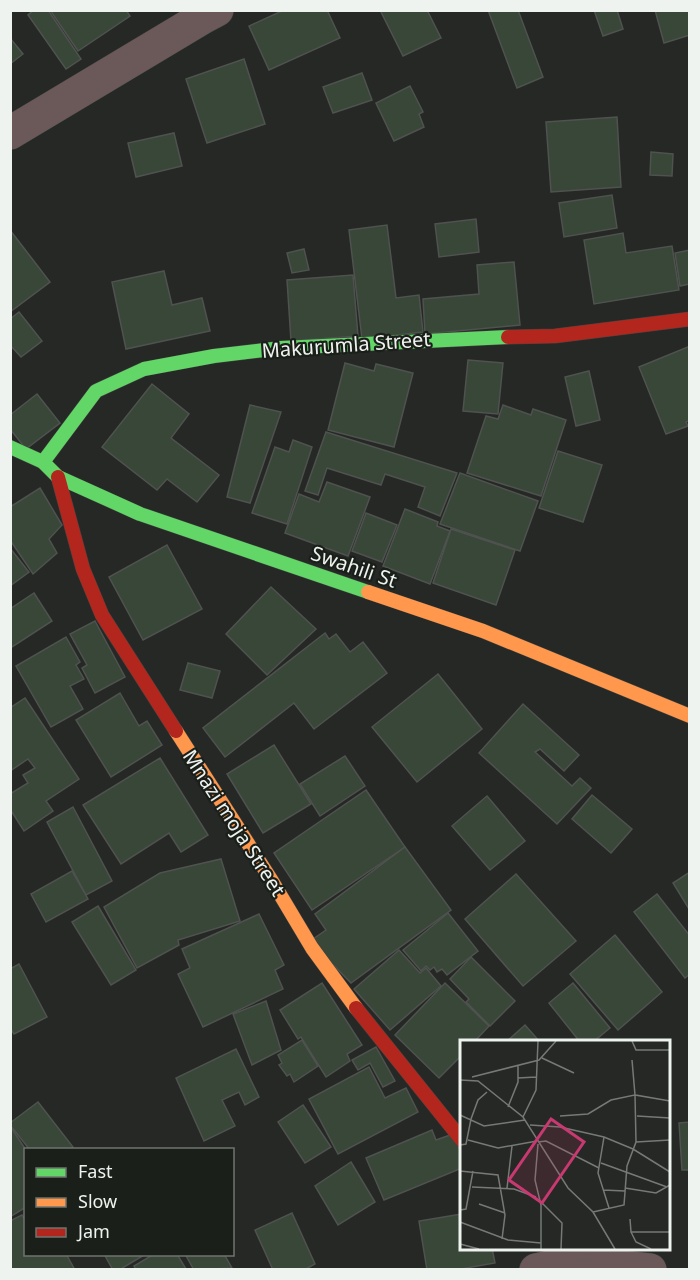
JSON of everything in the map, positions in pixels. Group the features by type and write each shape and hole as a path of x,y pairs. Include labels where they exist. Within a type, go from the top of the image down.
{"street":[{"path":"10,133 217,10"},
{"name":"Makurumla Street","path":"21,456 96,391 144,369 214,356 281,348 475,337 555,336 690,319"},
{"name":"Swahili St","path":"21,456 58,477 140,514 483,631 690,716"},
{"name":"Mnazi moja Street","path":"58,477 83,569 102,615 272,881 312,948 374,1033 460,1138"},
{"path":"536,1269 567,1255 650,1269"}],"building":[{"path":"34,10 48,10 81,59 66,69 28,15"},
{"path":"50,10 126,10 130,16 78,51"},
{"path":"284,10 327,10 340,38 269,70 249,26"},
{"path":"380,10 427,10 441,38 403,56"},
{"path":"488,10 518,10 543,77 517,88"},
{"path":"594,10 617,10 623,29 603,36"},
{"path":"655,10 690,10 690,35 664,43"},
{"path":"10,38 23,54 10,64"},
{"path":"244,59 265,124 207,143 186,79"},
{"path":"362,73 372,100 333,113 323,87"},
{"path":"410,86 423,112 419,114 424,127 394,141 376,103"},
{"path":"617,117 621,187 551,192 546,122"},
{"path":"174,133 182,166 136,177 128,143"},
{"path":"651,152 673,154 672,176 650,175"},
{"path":"612,195 617,228 564,237 559,203"},
{"path":"476,219 479,252 439,257 435,224"},
{"path":"387,225 396,298 419,295 423,332 362,339 349,230"},
{"path":"10,230 50,282 10,312"},
{"path":"623,233 626,253 672,246 679,290 594,304 584,240"},
{"path":"304,249 309,270 292,273 287,253"},
{"path":"690,250 690,284 680,286 675,253"},
{"path":"514,262 520,325 425,334 423,299 479,294 477,265"},
{"path":"164,271 172,305 202,298 210,331 126,349 112,282"},
{"path":"353,275 358,336 291,341 287,280"},
{"path":"19,312 42,341 21,357 10,345 10,319"},
{"path":"690,346 690,420 686,422 688,426 666,434 639,367"},
{"path":"468,360 503,363 498,414 463,411"},
{"path":"345,363 374,371 376,364 413,373 394,447 328,430"},
{"path":"589,371 600,420 576,426 565,377"},
{"path":"152,384 189,414 171,438 219,475 197,502 167,479 157,490 102,447"},
{"path":"37,394 60,423 26,449 10,429 10,415"},
{"path":"250,405 281,412 250,503 227,497"},
{"path":"503,405 531,415 533,409 566,420 541,496 467,473 486,416 498,419"},
{"path":"326,432 457,473 440,516 418,507 425,487 385,474 381,485 327,468 318,495 305,491"},
{"path":"293,440 312,447 287,524 252,513 275,447 289,452"},
{"path":"558,451 602,465 583,522 539,508"},
{"path":"460,473 538,501 520,551 440,524"},
{"path":"327,482 370,497 348,556 285,533 299,494 319,502"},
{"path":"40,488 62,525 49,539 57,553 33,574 10,540 10,507"},
{"path":"405,509 438,522 437,526 450,531 430,584 383,566"},
{"path":"366,513 397,525 382,562 352,551"},
{"path":"451,529 515,550 496,605 433,583"},
{"path":"167,545 202,609 143,640 109,577"},
{"path":"10,548 29,572 10,586"},
{"path":"271,587 316,629 267,675 226,634"},
{"path":"34,593 52,621 12,647 10,644 10,609"},
{"path":"95,621 125,677 95,693 82,668 87,665 70,634"},
{"path":"325,633 329,639 336,634 350,652 363,642 387,673 314,729 294,703 225,757 203,728"},
{"path":"66,637 80,662 76,665 84,679 70,686 83,709 51,727 16,666"},
{"path":"188,663 220,671 212,698 180,690"},
{"path":"438,674 482,729 417,782 372,727"},
{"path":"120,693 139,726 147,721 162,745 111,777 76,720"},
{"path":"25,698 79,779 46,801 53,811 24,831 10,809 10,794 28,783 23,775 35,768 28,759 10,771 10,708"},
{"path":"523,704 579,755 564,771 540,749 535,752 572,786 580,778 591,788 557,824 479,753"},
{"path":"274,745 311,804 263,833 227,774"},
{"path":"345,756 365,786 320,816 300,784"},
{"path":"160,758 208,835 181,852 169,833 121,864 83,805"},
{"path":"366,790 405,847 312,910 274,853"},
{"path":"592,795 632,829 611,853 572,819"},
{"path":"487,796 525,841 490,870 452,826"},
{"path":"73,807 112,881 86,895 47,822"},
{"path":"405,847 451,910 351,983 310,941 326,930 315,914"},
{"path":"221,859 240,921 178,940 179,945 137,968 104,907 160,873"},
{"path":"72,871 88,899 46,922 31,894"},
{"path":"690,872 690,909 689,909 673,883"},
{"path":"516,874 576,941 523,986 465,919"},
{"path":"657,894 690,936 690,974 685,978 634,912"},
{"path":"98,906 136,970 111,985 72,922"},
{"path":"448,913 478,951 447,975 442,969 437,972 434,967 430,970 426,966 421,971 403,950"},
{"path":"259,914 284,965 275,970 283,989 203,1027 178,974 190,968 182,949"},
{"path":"615,935 662,992 618,1030 570,974"},
{"path":"399,950 420,973 426,968 441,986 390,1030 354,989"},
{"path":"471,957 515,1001 490,1026 466,1002 469,999 450,979"},
{"path":"19,964 47,1017 14,1034 10,1028 10,969"},
{"path":"322,983 362,1045 347,1054 350,1061 326,1077 301,1037 298,1039 280,1010"},
{"path":"445,983 489,1026 476,1040 460,1040 460,1057 439,1078 395,1035"},
{"path":"573,983 610,1028 595,1040 578,1040 549,1003"},
{"path":"266,1001 281,1050 252,1065 233,1014"},
{"path":"525,1025 538,1040 508,1040"},
{"path":"302,1040 318,1066 294,1082 290,1074 287,1076 279,1065 282,1063 278,1055"},
{"path":"376,1047 395,1081 383,1087 370,1063 358,1070 352,1060"},
{"path":"236,1049 259,1097 245,1105 239,1092 222,1100 235,1126 204,1141 176,1078"},
{"path":"369,1067 385,1098 406,1088 418,1112 338,1154 309,1099"},
{"path":"38,1102 73,1147 28,1148 10,1123"},
{"path":"303,1105 331,1147 305,1163 278,1122"},
{"path":"690,1122 690,1170 682,1170 679,1123"},
{"path":"10,1126 25,1148 24,1208 10,1217"},
{"path":"432,1130 436,1140 453,1134 460,1150 460,1169 384,1200 366,1158"},
{"path":"351,1162 375,1202 338,1225 315,1186"},
{"path":"292,1213 315,1264 304,1270 273,1270 255,1230"},
{"path":"460,1214 460,1250 492,1250 495,1263 455,1270 427,1270 419,1221"},
{"path":"22,1215 24,1218 24,1256 67,1256 75,1270 10,1270 10,1221"},
{"path":"105,1256 143,1256 119,1270 113,1270"},
{"path":"151,1256 178,1256 186,1269 136,1270 134,1266"},
{"path":"186,1256 225,1256 232,1268 194,1270"}],"traffic: fast":[{"path":"43,462 96,391 144,369 214,356 281,348 508,337"},
{"path":"10,447 43,462 58,477 140,514 368,592"}],"traffic: slow":[{"path":"368,592 483,631 690,716"},
{"path":"176,731 312,948 356,1008"}],"traffic: jam":[{"path":"508,337 555,336 690,319"},
{"path":"58,477 83,569 102,615 176,731"},
{"path":"356,1008 460,1138"}]}
